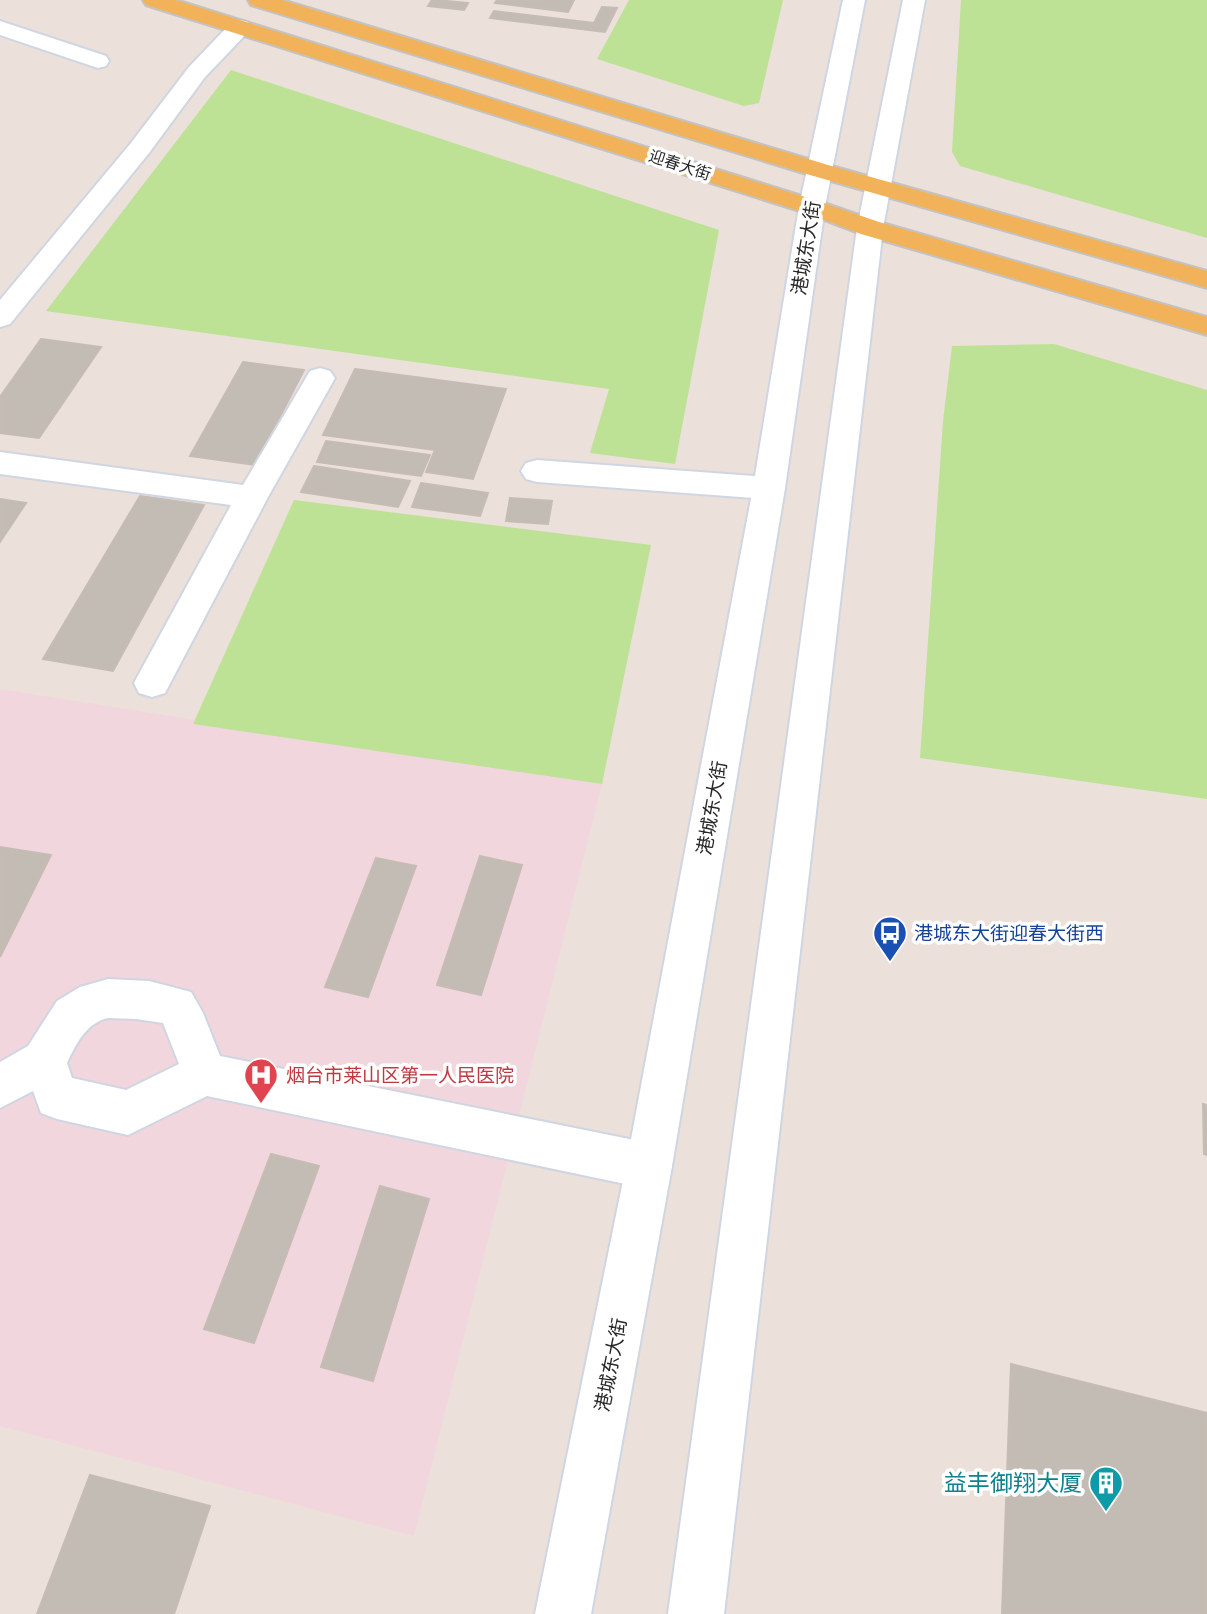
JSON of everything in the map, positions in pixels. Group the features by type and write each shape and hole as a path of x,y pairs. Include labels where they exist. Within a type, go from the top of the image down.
{"main road":[{"name":"迎春大街","path":"154,0 240,27 816,188 876,186 1207,280"},
{"name":"迎春大街","path":"259,0 816,188 870,228 1207,326"},
{"name":"港城东大街","path":"562,1614 649,1166 769,488 816,188 854,0"},
{"path":"696,1614 870,228 914,0"},
{"path":"0,318 140,148 197,72 240,27"},
{"path":"0,29 98,61"},
{"path":"152,683 252,497 320,378"},
{"path":"0,463 252,497"},
{"path":"537,471 769,488"},
{"path":"0,1086 44,1061 72,1015 101,999 135,998 176,1006 188,1028 205,1074"},
{"path":"44,1061 57,1097 128,1113 205,1074 649,1166"}],"shaded area":[{"name":"烟台市莱山区第一人民医院","path":"0,689 602,784 414,1536 0,1426"}],"green space":[{"path":"629,0 783,0 759,103 744,106 597,59"},
{"path":"961,0 1207,0 1207,238 960,166 952,152"},
{"path":"231,70 719,230 675,464 590,453 609,389 46,311"},
{"path":"1054,344 1207,390 1207,799 920,758 943,421 952,346"},
{"path":"294,500 651,545 602,784 193,724"}],"building":[{"path":"432,0 468,3 464,10 428,6"},
{"path":"497,0 574,0 568,12 495,3"},
{"path":"602,7 617,8 605,32 490,18 494,11 594,23"},
{"path":"41,339 101,347 39,438 0,433 0,397"},
{"path":"243,362 304,370 255,465 190,456"},
{"path":"355,369 506,389 473,479 426,472 435,450 323,435"},
{"path":"326,441 430,455 421,476 317,462"},
{"path":"314,466 410,481 398,507 301,492"},
{"path":"421,483 488,493 480,516 412,507"},
{"path":"140,496 204,505 113,671 43,659"},
{"path":"510,498 552,501 548,524 506,521"},
{"path":"0,499 26,503 0,542"},
{"path":"0,847 51,855 0,957"},
{"path":"480,856 522,865 481,995 437,985"},
{"path":"376,858 416,866 368,997 325,987"},
{"path":"1203,1104 1207,1105 1207,1155 1204,1154"},
{"path":"271,1154 319,1166 254,1343 204,1329"},
{"path":"380,1186 429,1199 373,1381 321,1367"},
{"name":"益丰御翔大厦","path":"1011,1364 1207,1413 1207,1614 1002,1614"},
{"path":"90,1475 210,1506 174,1614 37,1614"}],"place":[{"name":"港城东大街迎春大街西","path":"890,963"},
{"name":"烟台市莱山区第一人民医院","path":"261,1105"},
{"name":"益丰御翔大厦","path":"1106,1513"}]}
